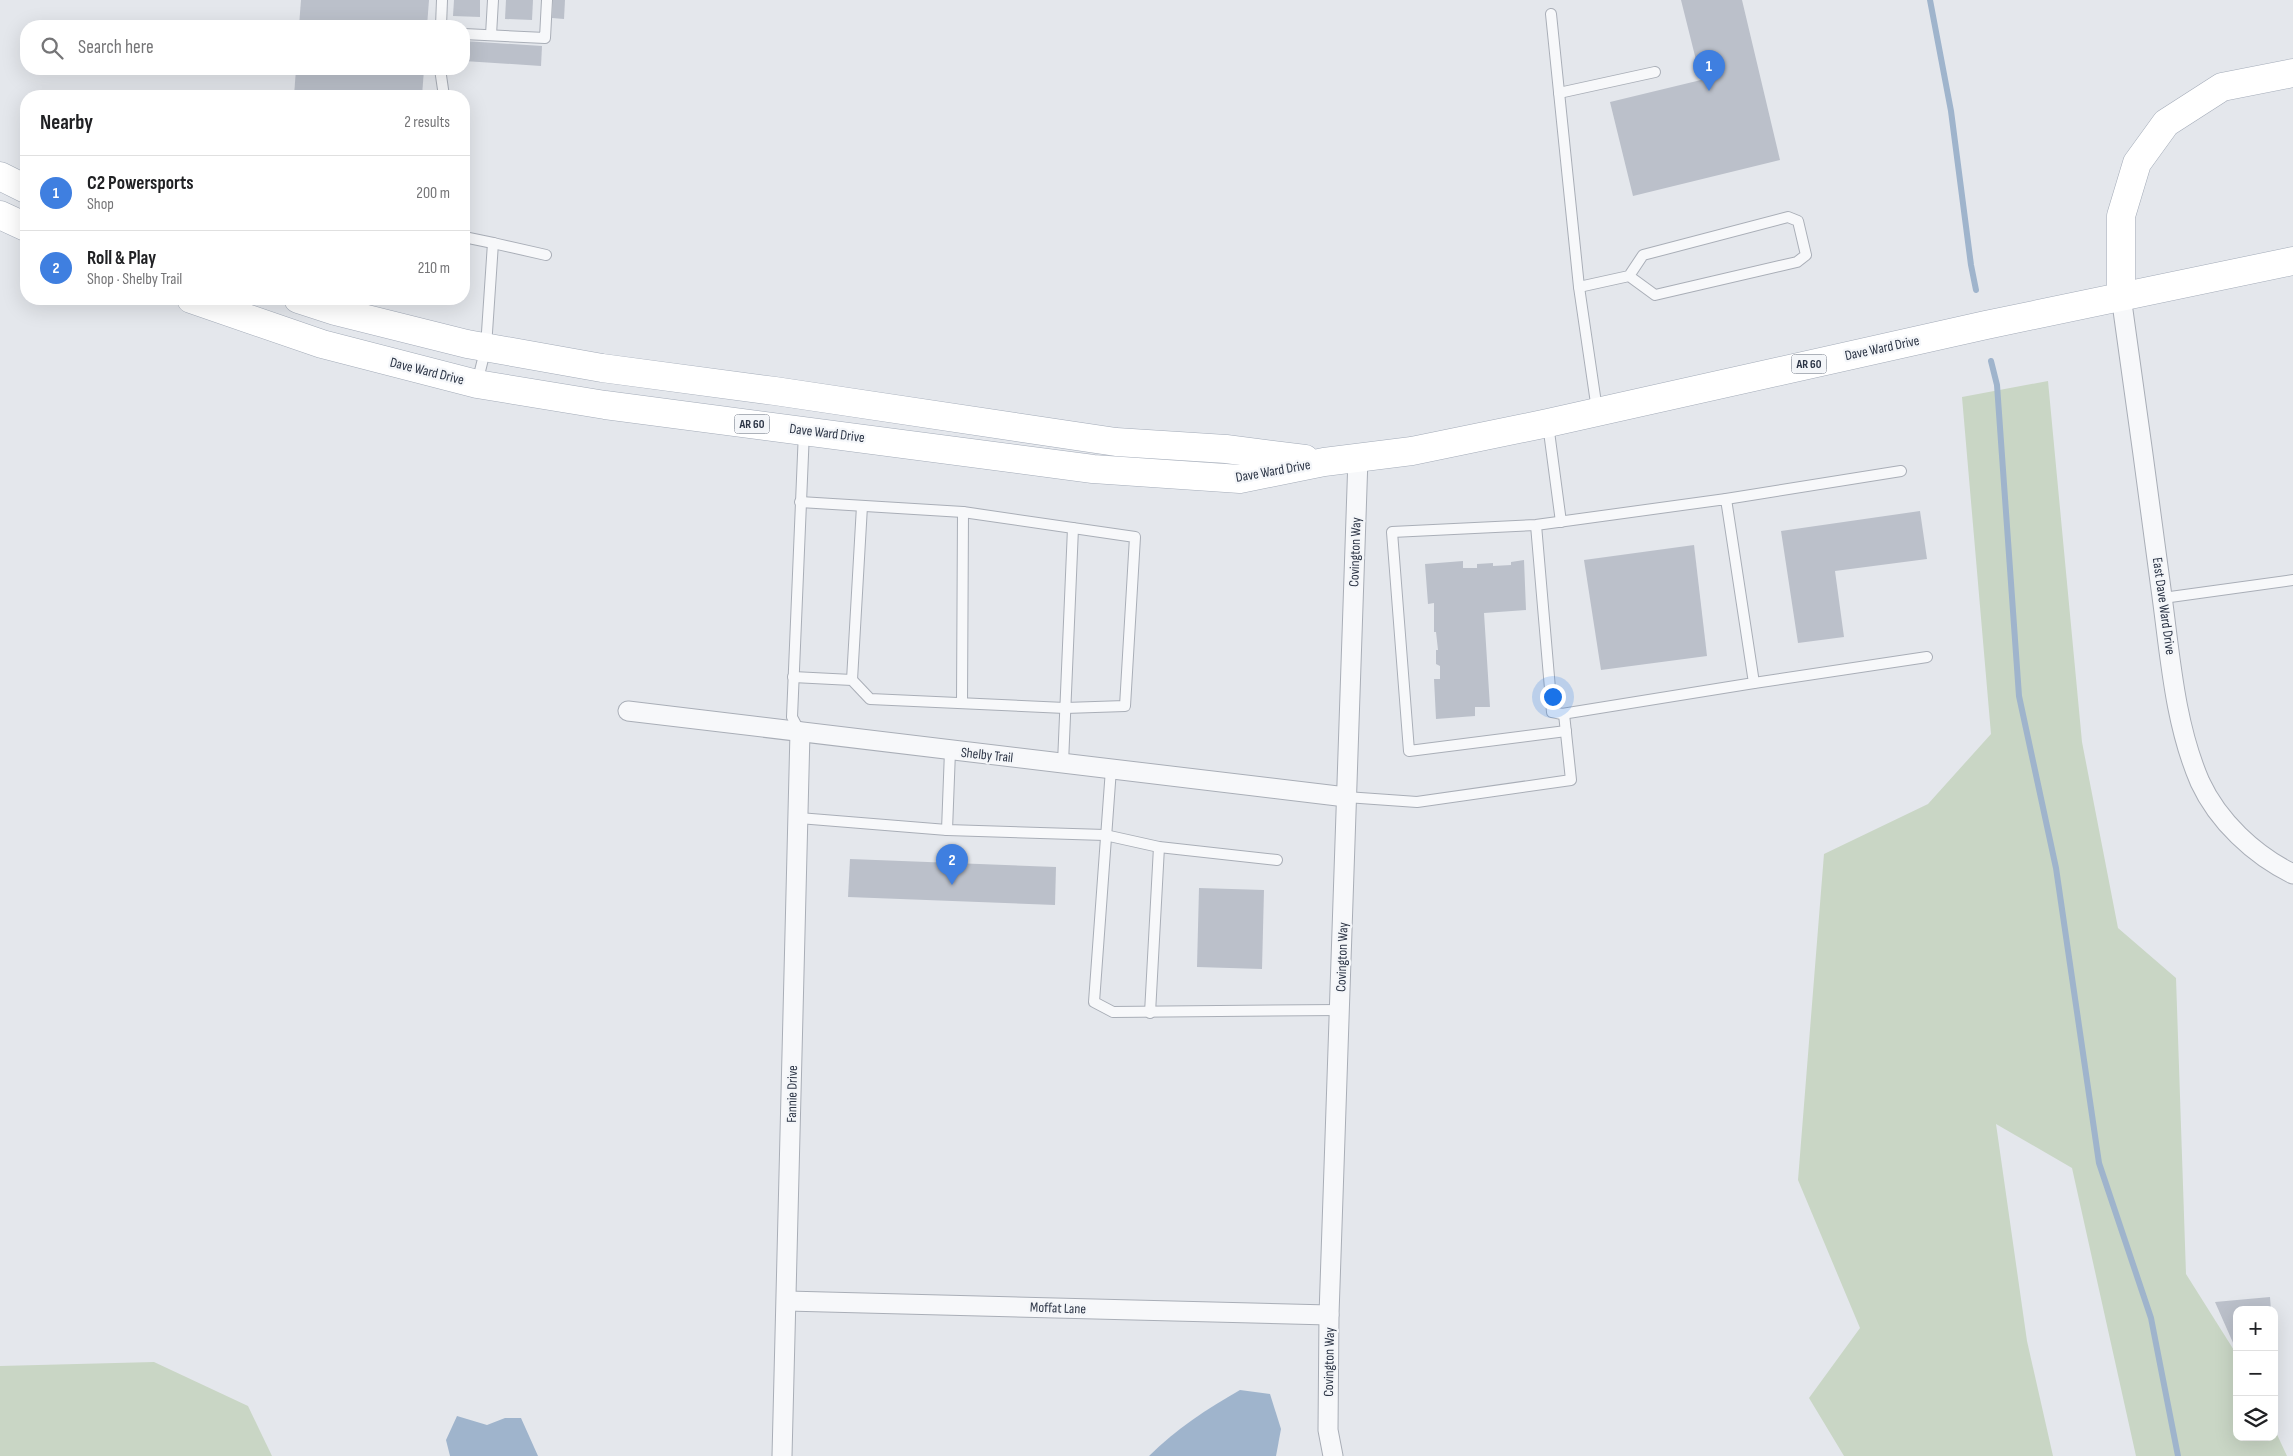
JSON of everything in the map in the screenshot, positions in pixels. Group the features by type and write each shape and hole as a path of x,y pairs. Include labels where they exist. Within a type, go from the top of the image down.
{"main road":[{"path":"2121,296 2122,216 2136,163 2166,123 2222,87 2293,73"},
{"path":"0,176 20,186"},
{"path":"0,215 20,224"},
{"name":"Dave Ward Drive","path":"208,305 322,344 477,384 605,405 1092,469 1240,480 1324,462 1412,451 1548,423 2121,296 2293,261"},
{"name":"Dave Ward Drive","path":"316,305 486,347 602,368 784,392 1116,442 1226,449 1324,462"}],"street":[{"name":"East Dave Ward Drive","path":"2121,296 2182,723 2200,782 2213,805 2236,833 2260,853 2293,874"},
{"name":"Covington Way","path":"1333,1456 1328,1430 1329,1315 1358,458"},
{"name":"Shelby Trail","path":"628,711 1346,797"},
{"name":"Fannie Drive","path":"782,1456 800,732"},
{"name":"Moffat Lane","path":"787,1301 1329,1315"}],"lane":[{"path":"441,20 442,0"},
{"path":"491,35 493,0"},
{"path":"470,34 545,38 547,0"},
{"path":"1550,14 1579,287 1597,411"},
{"path":"1559,93 1655,72"},
{"path":"441,75 443,90"},
{"path":"1579,287 1630,276 1642,254 1788,217 1798,221 1806,254 1797,262 1655,295 1630,276"},
{"path":"470,238 546,255"},
{"path":"477,384 486,347 492,243"},
{"path":"1548,423 1561,522"},
{"path":"800,732 792,717 804,430"},
{"path":"1566,731 1408,751 1392,532 1536,525 1726,499 1901,471"},
{"path":"1726,499 1754,683"},
{"path":"793,677 852,680 870,699 1065,708 1125,706 1135,538 963,512 800,502"},
{"path":"852,680 862,506"},
{"path":"962,703 963,512"},
{"path":"1536,525 1552,712 1564,714 1927,657"},
{"path":"1063,763 1073,528"},
{"path":"2163,598 2293,580"},
{"path":"1346,797 1418,802 1571,780 1564,714"},
{"path":"947,830 950,751"},
{"path":"1112,769 1105,835 1094,1002 1113,1012 1340,1010"},
{"path":"798,818 947,830 1105,835 1159,847 1277,860"},
{"path":"1150,1013 1159,847"}],"green space":[{"path":"2048,381 2082,742 2118,928 2176,978 2186,1274 2233,1349 2233,1441 2278,1441 2278,1437 2287,1456 2136,1456 2072,1168 1996,1124 2027,1341 2053,1456 1844,1456 1809,1398 1860,1328 1798,1180 1824,854 1928,804 1991,734 1962,397"},
{"path":"154,1362 248,1406 272,1456 0,1456 0,1366"}],"water":[{"path":"1240,1390 1270,1394 1281,1429 1276,1456 1149,1456 1192,1420"},
{"path":"457,1416 487,1425 505,1418 521,1418 538,1456 450,1456 446,1440"}],"building":[{"path":"301,0 429,0 427,20 299,20"},
{"path":"454,0 480,0 480,17 453,16"},
{"path":"506,0 533,0 532,20 505,19"},
{"path":"553,0 565,0 564,19 552,18"},
{"path":"1681,0 1742,0 1780,160 1633,196 1610,102 1701,80"},
{"path":"470,41 542,46 541,66 470,61"},
{"path":"296,75 424,75 422,90 294,90"},
{"path":"1920,511 1927,559 1835,571 1844,637 1798,643 1781,531"},
{"path":"1694,545 1707,656 1601,670 1584,560"},
{"path":"1524,560 1526,610 1484,613 1490,707 1475,707 1475,716 1436,719 1434,679 1440,679 1440,666 1436,664 1436,650 1438,650 1436,632 1434,632 1434,603 1428,604 1425,564 1463,561 1463,568 1477,568 1477,564 1493,563 1493,566 1511,565 1511,562"},
{"path":"850,859 1056,867 1055,905 848,897"},
{"path":"1199,888 1264,890 1262,969 1197,967"},
{"path":"2270,1297 2271,1306 2233,1306 2233,1343 2215,1302"}],"waterway":[{"path":"1930,0 1951,111 1976,290"},
{"path":"1991,361 1997,385 2019,696 2056,868 2099,1163 2151,1318 2178,1456"}],"place":[{"name":"C2 Powersports","path":"1709,91"},
{"name":"Roll & Play","path":"952,885"}]}
